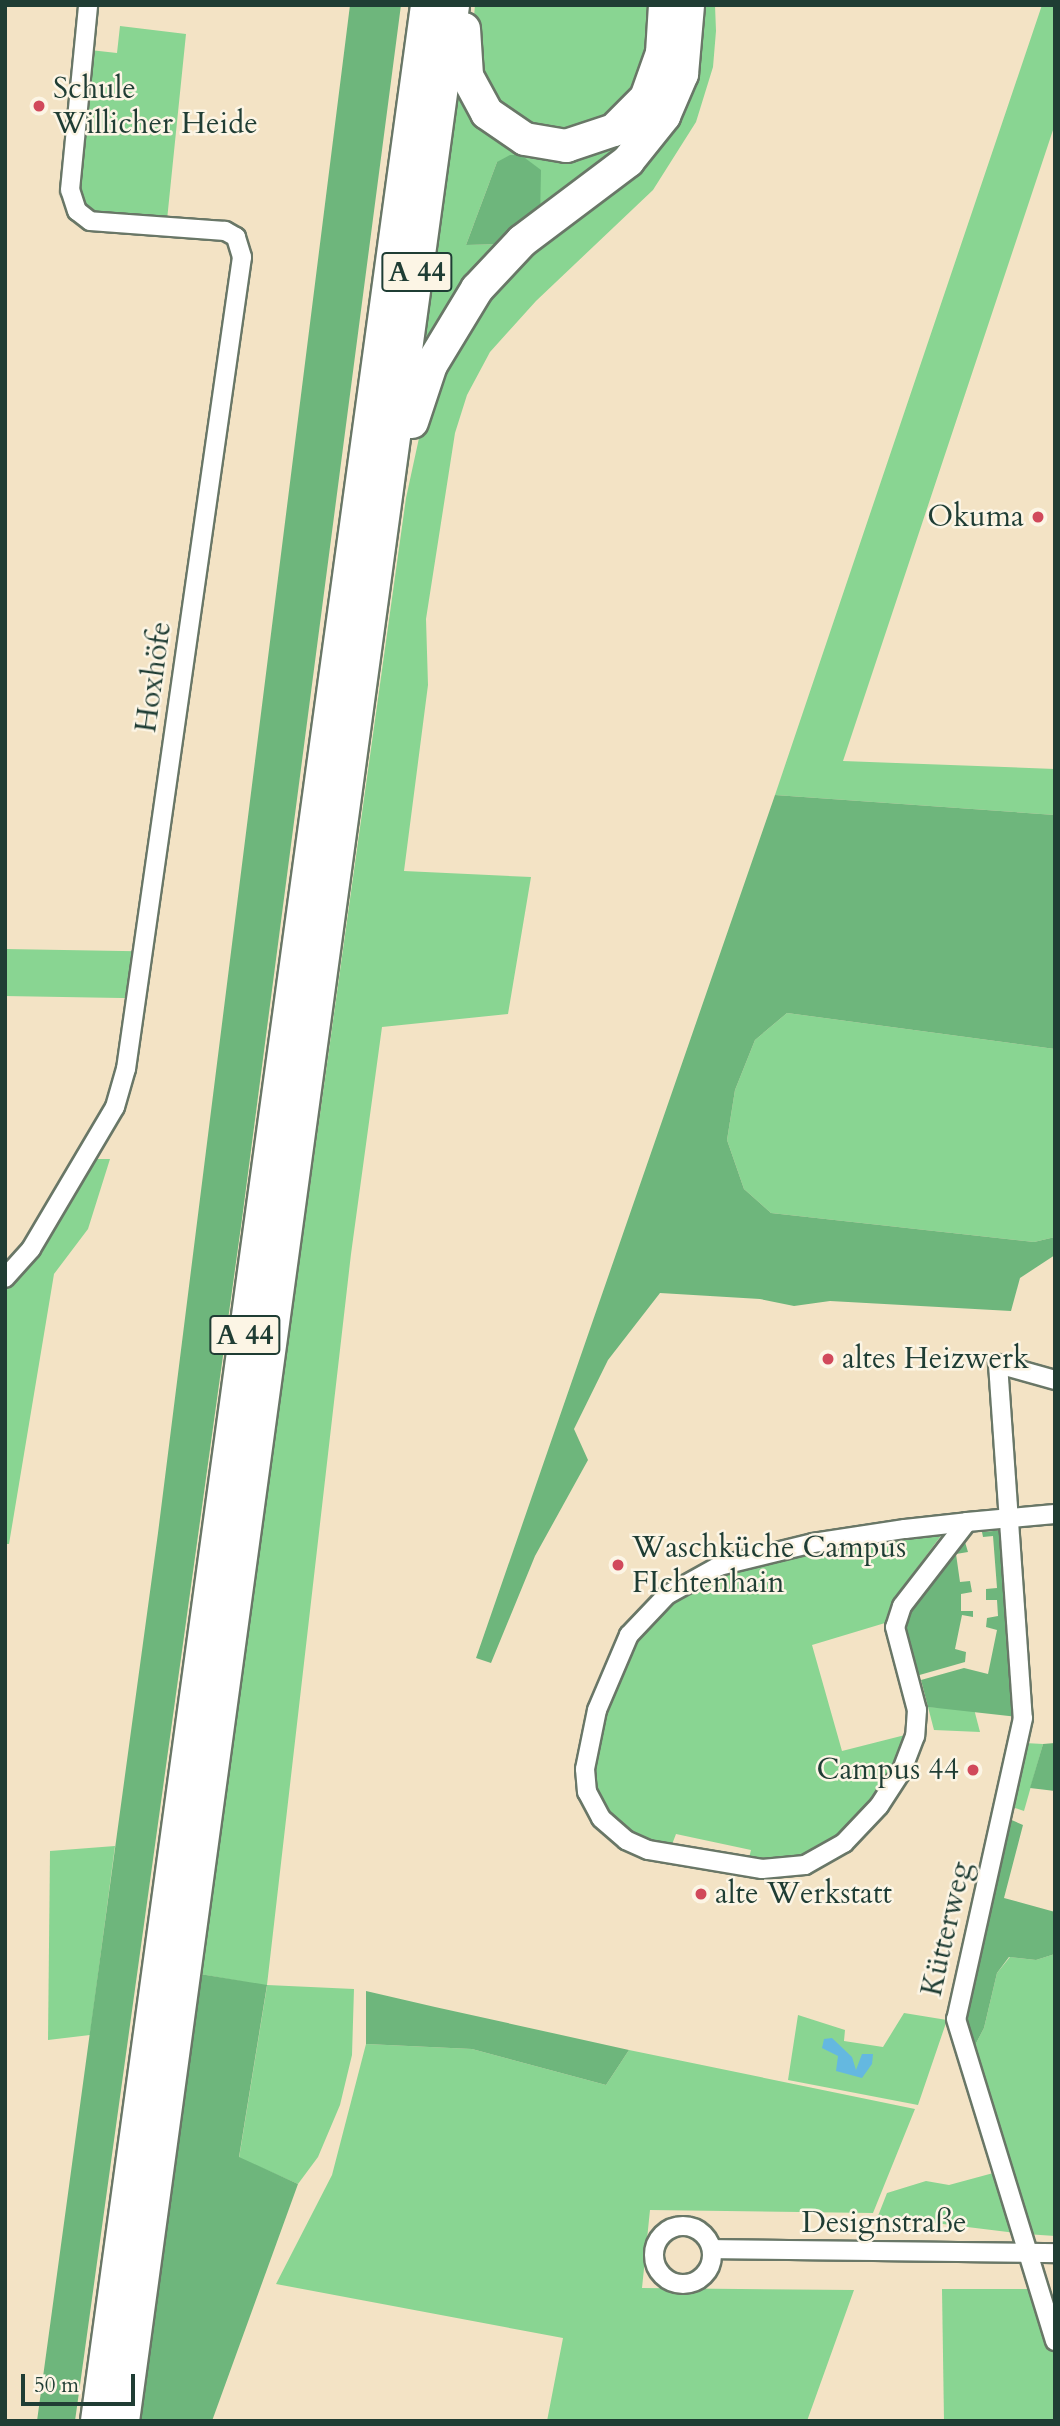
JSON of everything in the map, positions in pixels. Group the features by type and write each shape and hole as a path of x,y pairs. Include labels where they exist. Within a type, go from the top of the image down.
{"highway":[{"path":"416,5 419,67"},
{"name":"A 44","path":"97,2421 427,5"},
{"name":"A 44","path":"123,2421 453,5"},
{"path":"467,5 463,55 479,102 514,133 566,146 614,130 646,98 662,53 665,5"},
{"path":"381,538 418,400 449,331 506,256 620,168 657,127 682,74 688,5"}],"street":[{"name":"Hoxhöfe","path":"5,1278 31,1249 115,1107 126,1069 242,257 236,237 225,231 90,221 77,211 70,190 88,5"},
{"name":"Kütterweg","path":"1055,1380 998,1364 1023,1717 956,2019 1055,2341"},
{"path":"967,1522 902,1606 895,1627 917,1710 915,1736 886,1795 844,1843 805,1865 762,1869 648,1850 626,1840 601,1818 587,1792 585,1769 597,1710 629,1635 667,1595 719,1566 813,1543 967,1522 1055,1514"},
{"name":"Designstraße","path":"713,2249 1055,2253"}],"green space":[{"path":"350,5 401,5 242,1219 75,2421 37,2421 158,1533"},
{"path":"475,5 655,5 654,44 626,109 579,133 522,127 485,90 472,39"},
{"path":"700,5 715,5 716,31 713,67 696,122 653,190 536,301 490,352 467,395 455,433 426,619 428,685 404,871 531,877 508,1014 382,1027 351,1254 267,1985 354,1989 352,2055 340,2105 318,2157 298,2184 239,2158 267,1986 200,1974 406,498 424,415 447,354 505,271 613,187"},
{"path":"1042,5 1055,5 1055,124 843,761 1055,769 1055,815 775,795"},
{"path":"120,26 186,34 167,220 91,213 81,205 76,185 90,50 117,53"},
{"path":"461,73 498,130 640,133 540,221 497,162 466,245 506,244 419,373"},
{"path":"510,155 521,155 541,170 540,221 506,244 466,245 497,162"},
{"path":"775,795 1055,815 1055,1049 787,1013 755,1040 735,1090 727,1140 744,1189 771,1213 1034,1242 1055,1237 1055,1255 1020,1278 1011,1311 830,1301 794,1306 760,1299 660,1293 608,1360 574,1429 588,1460 535,1556 491,1663 476,1658"},
{"path":"5,949 137,951 136,998 5,996"},
{"path":"787,1013 1055,1049 1055,1237 1034,1242 771,1213 744,1189 727,1140 735,1090 755,1040"},
{"path":"93,1159 110,1159 88,1229 54,1274 9,1544 5,1544 5,1288 12,1285 51,1230"},
{"path":"1005,1530 1018,1717 928,1707 921,1680 964,1668 988,1674 997,1630 986,1627 987,1618 998,1616 997,1600 986,1600 986,1589 997,1588 993,1536 983,1537 982,1532"},
{"path":"943,1533 902,1588 885,1623 812,1645 842,1751 909,1734 894,1772 869,1809 831,1845 798,1863 748,1862 751,1850 676,1834 671,1847 635,1837 610,1815 595,1788 593,1756 604,1710 631,1647 672,1599 725,1571 863,1541"},
{"path":"965,1542 968,1552 956,1554 960,1582 970,1581 972,1592 961,1594 961,1611 973,1611 973,1617 962,1615 955,1649 966,1652 965,1662 916,1676 904,1634 908,1615"},
{"path":"928,1707 974,1709 980,1732 934,1730"},
{"path":"1025,1743 1043,1744 1024,1811 1009,1806"},
{"path":"1055,1743 1055,1791 1030,1788 1043,1744"},
{"path":"1007,1818 1023,1825 1004,1898 1055,1912 1055,1954 1036,1960 1009,1957 997,1973 984,2028 971,2053 963,2014"},
{"path":"115,1846 90,2035 48,2040 50,1851"},
{"path":"1055,1954 1055,2236 1026,2234 971,2053 984,2028 997,1973 1010,1957 1036,1960"},
{"path":"200,1974 267,1985 239,2157 298,2184 212,2421 140,2421"},
{"path":"366,1991 629,2050 606,2085 472,2049 366,2044"},
{"path":"904,2013 947,2020 918,2105 788,2080 798,2015 845,2030 844,2041 883,2047"},
{"path":"366,2044 472,2049 606,2085 629,2050 915,2109 873,2213 650,2210 642,2288 854,2290 807,2421 547,2421 563,2338 276,2284 332,2175"},
{"path":"997,2172 1016,2233 878,2216 887,2193 926,2181 949,2185"},
{"path":"942,2289 1031,2289 1055,2354 1055,2421 944,2421"}],"water":[{"path":"832,2038 852,2057 856,2070 862,2054 873,2054 872,2064 862,2078 836,2071 838,2056 822,2048 824,2039"}],"place":[{"name":"Schule Willicher Heide","path":"39,106"},
{"name":"Okuma","path":"1038,517"},
{"name":"altes Heizwerk","path":"828,1359"},
{"name":"Waschküche Campus FIchtenhain","path":"618,1565"},
{"name":"Campus 44","path":"973,1770"},
{"name":"alte Werkstatt","path":"701,1894"}]}
